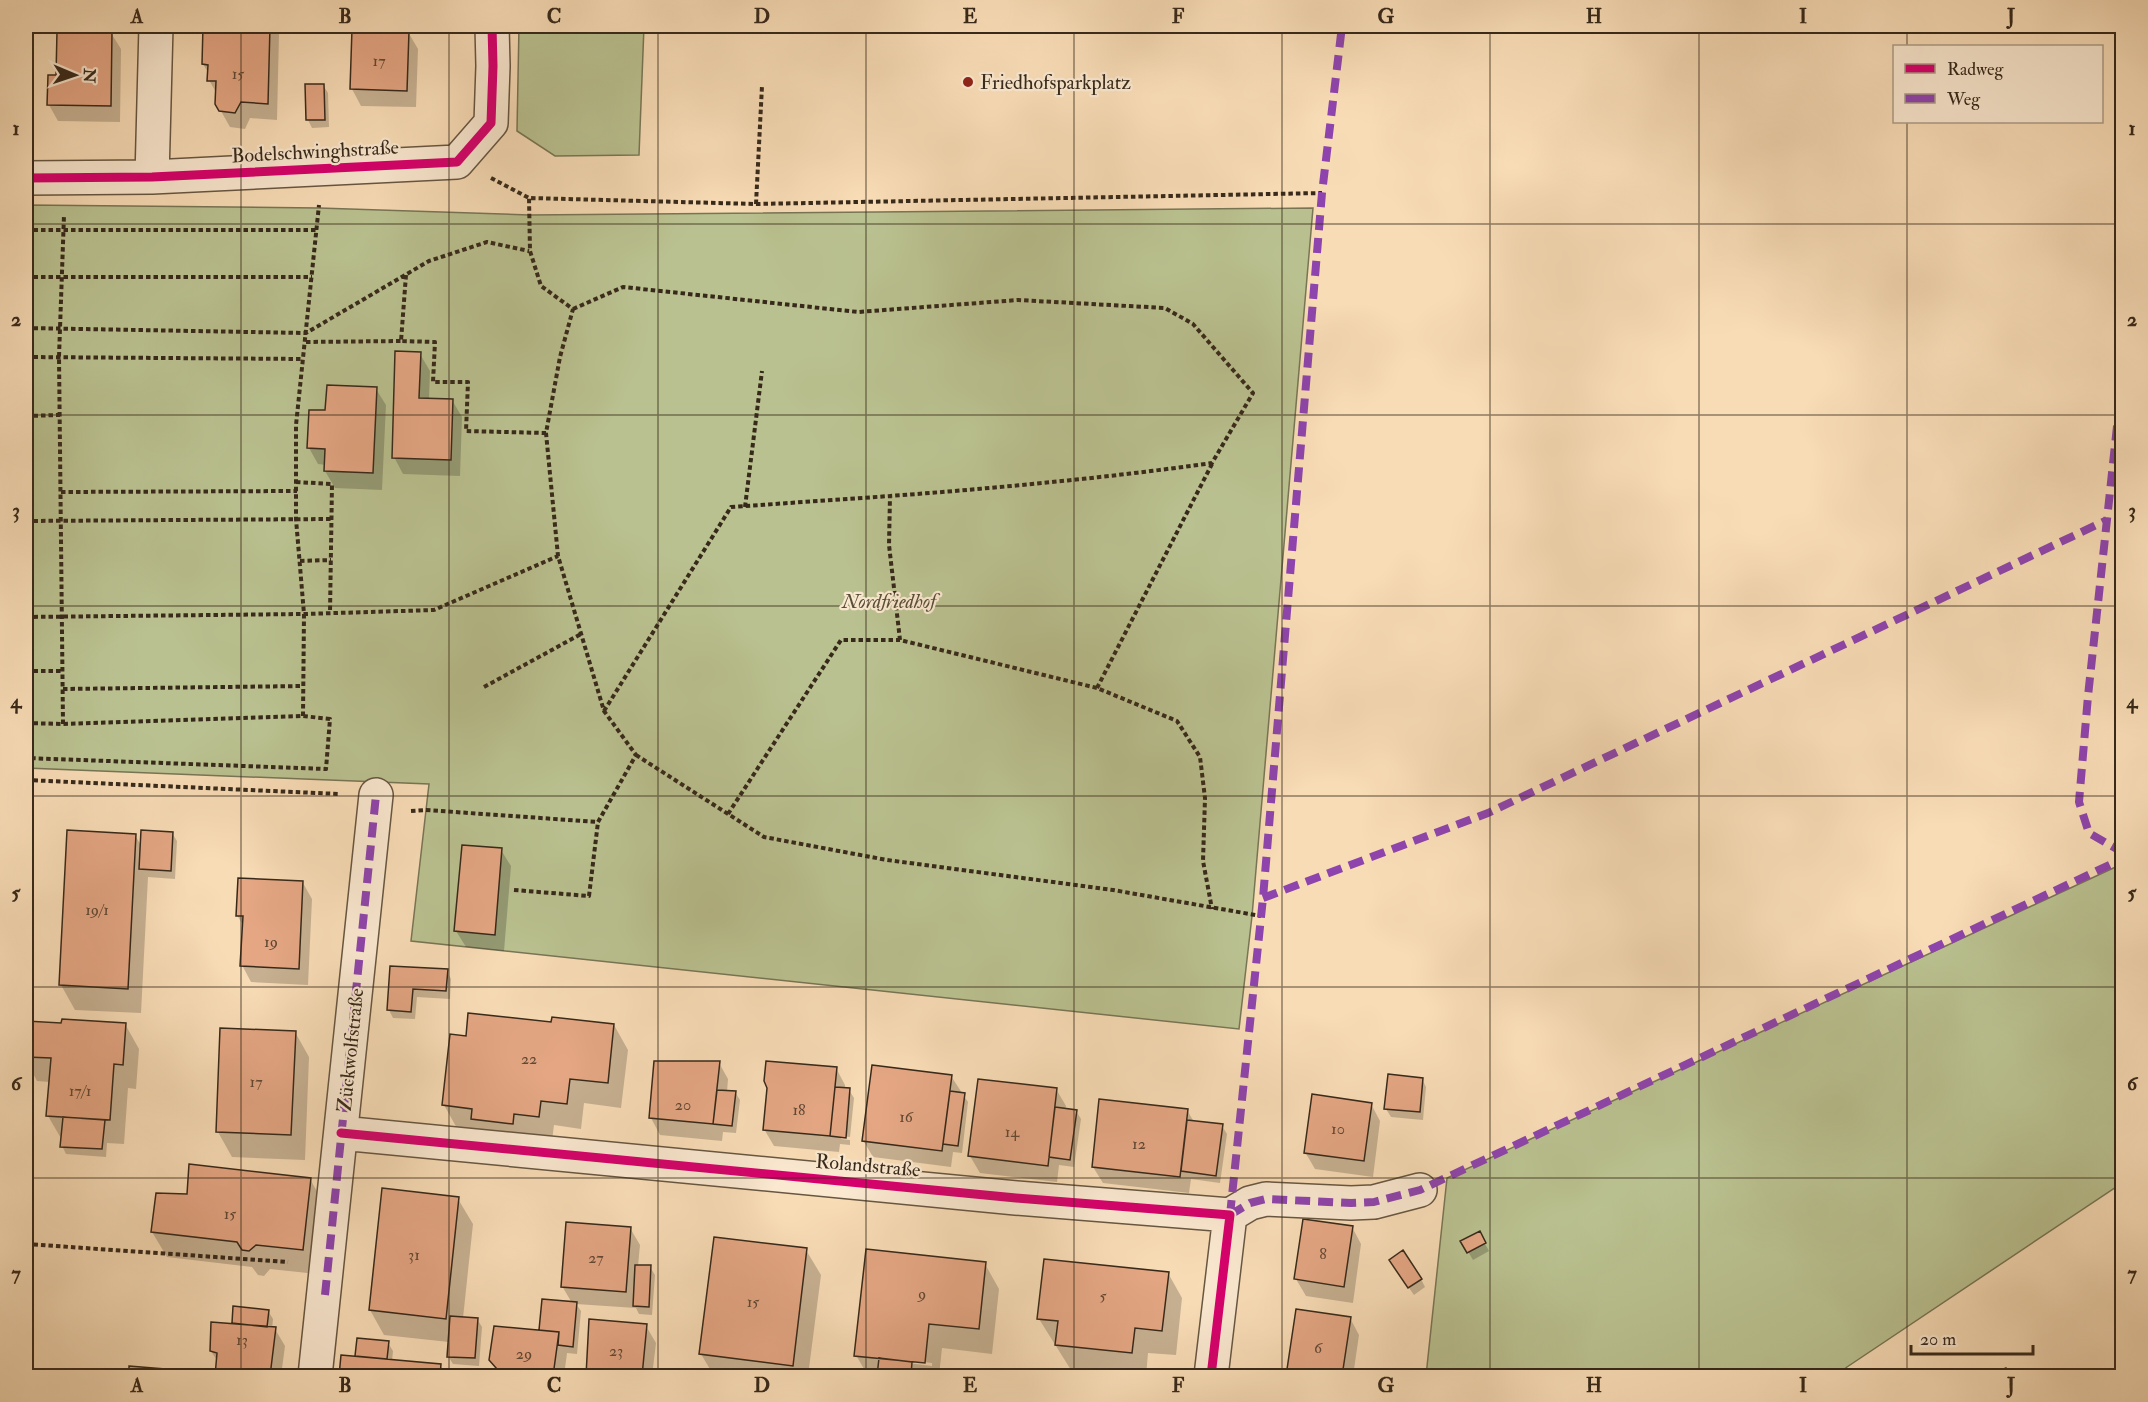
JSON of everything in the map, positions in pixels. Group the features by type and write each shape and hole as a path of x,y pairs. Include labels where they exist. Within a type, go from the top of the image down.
{"street":[{"path":"152,177 156,26"},
{"name":"Bodelschwinghstraße","path":"26,178 152,177 457,162 491,123 492,26"},
{"name":"Zückwolfstraße","path":"315,1377 376,804"},
{"name":"Rolandstraße","path":"342,1133 1016,1198 1230,1215"},
{"path":"1211,1377 1230,1215 1250,1203 1266,1199 1374,1202 1420,1190"}],"path":[{"path":"756,204 762,86"},
{"path":"303,716 304,614 296,519 296,425 325,168"},
{"path":"63,724 59,357 66,178"},
{"path":"573,309 541,286 530,251 529,198 756,204 1322,193"},
{"path":"26,230 317,230"},
{"path":"26,328 306,333 429,261 486,242 530,251"},
{"path":"401,341 406,275"},
{"path":"26,277 312,277"},
{"path":"573,309 622,287 858,312 1018,300 1165,308 1194,324 1253,393 1212,463 1097,688"},
{"path":"573,309 560,357 546,433 558,556 604,711 636,754 764,837 887,860 1113,890 1261,916"},
{"path":"305,342 435,342 434,382 468,382 466,431 546,433"},
{"path":"26,357 303,359"},
{"path":"745,507 762,371"},
{"path":"26,416 60,415"},
{"path":"604,711 731,507 1005,488 1095,479 1212,463"},
{"path":"296,482 332,484 330,613"},
{"path":"61,492 297,491"},
{"path":"890,496 889,545 900,640"},
{"path":"26,520 332,519"},
{"path":"26,617 434,610 558,556"},
{"path":"300,561 331,560"},
{"path":"484,687 581,634"},
{"path":"728,814 841,640 900,640 1097,688 1177,721 1200,757 1205,798 1203,861 1212,909"},
{"path":"26,671 63,670"},
{"path":"63,689 303,687"},
{"path":"26,723 63,724 303,716 330,718 326,769 26,758"},
{"path":"514,890 589,896 598,822 636,754"},
{"path":"26,780 598,822"},
{"path":"26,1244 328,1265"}],"green space":[{"path":"519,26 644,26 639,155 555,156 517,131"},
{"name":"Nordfriedhof","path":"26,205 319,208 529,215 1313,208 1252,916 1239,1029 411,941 429,784 26,768"},
{"path":"2122,864 2122,1183 1835,1376 1426,1376 1447,1178"}],"building":[{"path":"67,26 105,26 105,31 67,31"},
{"path":"203,26 270,26 268,104 241,102 235,113 219,111 215,104 216,81 207,81 208,65 202,64"},
{"path":"352,29 409,31 407,91 350,89"},
{"path":"57,31 112,31 111,106 47,105 48,75 56,75"},
{"path":"305,84 324,84 325,120 306,120"},
{"path":"26,87 30,87 30,123 26,123"},
{"path":"395,351 421,352 419,398 453,399 451,460 392,458"},
{"path":"327,385 377,387 373,473 324,471 325,449 307,448 309,410 325,410"},
{"path":"67,830 136,834 128,989 59,985"},
{"path":"141,830 173,832 171,871 139,869"},
{"path":"462,845 502,848 495,935 454,931"},
{"path":"238,878 303,881 299,969 240,966 243,916 236,916"},
{"path":"390,966 448,969 446,991 413,989 411,1012 387,1010"},
{"path":"468,1013 551,1022 552,1017 614,1024 608,1083 570,1079 567,1104 541,1101 539,1117 514,1114 513,1124 471,1119 472,1109 442,1105 450,1034 466,1036"},
{"path":"62,1019 126,1023 123,1065 114,1064 110,1120 46,1116 51,1058 26,1057 26,1021 61,1023"},
{"path":"220,1028 296,1031 291,1135 216,1132"},
{"path":"654,1061 720,1061 713,1124 649,1118"},
{"path":"766,1061 837,1067 830,1136 763,1130 767,1088 764,1081"},
{"path":"872,1065 952,1075 942,1151 862,1141"},
{"path":"1388,1074 1423,1078 1420,1112 1384,1109"},
{"path":"978,1079 1057,1088 1048,1166 968,1156"},
{"path":"835,1087 850,1088 846,1138 830,1136"},
{"path":"717,1090 736,1091 732,1126 713,1124"},
{"path":"950,1091 965,1093 958,1146 943,1144"},
{"path":"1312,1094 1372,1103 1364,1161 1304,1153"},
{"path":"1099,1099 1188,1109 1180,1177 1092,1167"},
{"path":"1055,1107 1077,1110 1070,1160 1049,1157"},
{"path":"63,1117 105,1120 102,1149 60,1147"},
{"path":"1187,1120 1223,1124 1216,1176 1181,1171"},
{"path":"189,1164 311,1178 303,1250 256,1245 249,1251 242,1250 237,1242 151,1232 156,1193 187,1194"},
{"path":"382,1188 459,1197 446,1319 369,1310"},
{"path":"1303,1219 1353,1226 1344,1287 1294,1279"},
{"path":"566,1222 631,1227 626,1292 561,1287"},
{"path":"1480,1231 1486,1243 1467,1253 1460,1241"},
{"path":"714,1237 807,1248 793,1366 699,1354"},
{"path":"866,1249 986,1262 979,1329 929,1324 925,1363 854,1356"},
{"path":"1403,1250 1422,1279 1408,1288 1389,1260"},
{"path":"1044,1259 1169,1272 1162,1331 1135,1328 1132,1353 1055,1345 1058,1321 1037,1319"},
{"path":"635,1265 651,1265 649,1307 633,1306"},
{"path":"542,1299 577,1302 573,1347 558,1345 559,1332 539,1330"},
{"path":"233,1306 269,1310 267,1327 232,1323"},
{"path":"1296,1309 1351,1317 1342,1376 1286,1376"},
{"path":"450,1316 478,1318 475,1358 447,1357"},
{"path":"589,1319 647,1324 642,1376 586,1376"},
{"path":"211,1322 276,1327 270,1376 215,1376 217,1353 210,1351"},
{"path":"494,1326 559,1332 553,1376 497,1376 497,1369 489,1360"},
{"path":"357,1338 389,1341 387,1359 355,1356"},
{"path":"341,1355 441,1364 440,1376 339,1376"},
{"path":"879,1358 912,1362 911,1376 877,1376"},
{"path":"129,1366 165,1369 165,1376 129,1376"},
{"path":"2006,1368 2010,1376 1986,1376"}],"marked path":[{"path":"1230,1215 1263,898 1322,193 1342,26"},
{"path":"2122,380 2079,802 2089,833 2122,852"},
{"path":"1263,898 1488,813 2107,520"},
{"path":"325,1295 376,795"},
{"path":"1230,1215 1250,1203 1266,1199 1374,1202 1420,1190 2122,859"}],"cycle path":[{"path":"26,178 152,177 457,162 491,123 492,26"},
{"path":"341,1133 1016,1198 1230,1215 1211,1376"}],"place":[{"name":"Friedhofsparkplatz","path":"968,82"}]}
